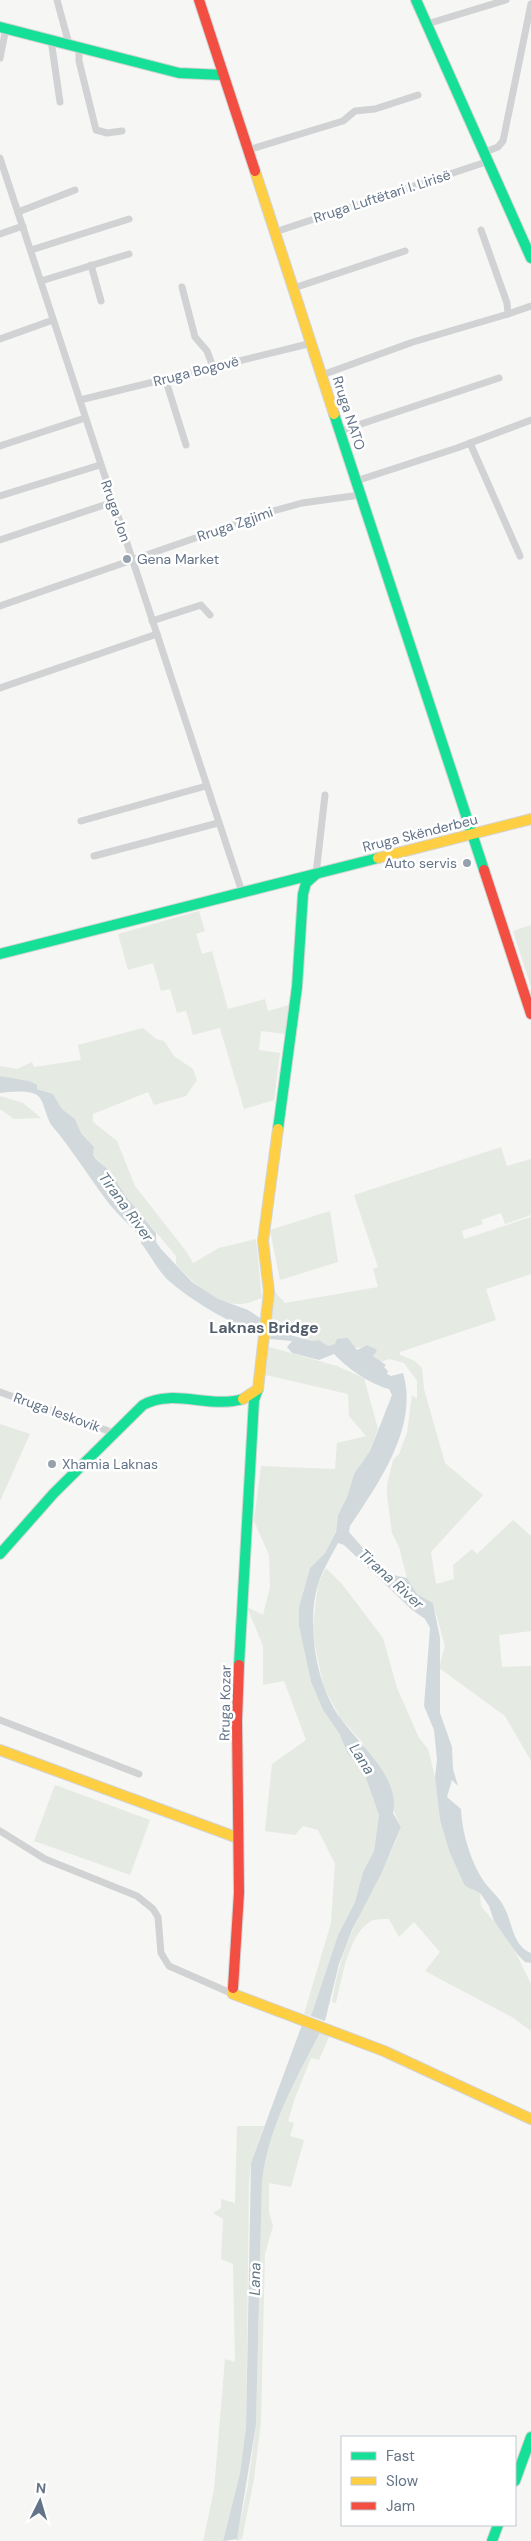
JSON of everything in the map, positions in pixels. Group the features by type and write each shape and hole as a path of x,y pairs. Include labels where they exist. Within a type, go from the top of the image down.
{"main road":[{"name":"Rruga NATO","path":"199,0 531,1014"},
{"path":"416,0 531,258"},
{"path":"3,27 179,73 224,74"},
{"name":"Rruga Skënderbeu","path":"0,954 531,819"},
{"path":"303,894 306,883 316,874"},
{"path":"287,880 299,883 303,894"},
{"name":"Rruga Kozar","path":"233,1994 239,1893 238,1702 243,1578 254,1412 259,1385 269,1292 263,1242 297,986 303,894"},
{"path":"0,1554 52,1495 143,1405 152,1400 238,1401 247,1399 259,1385"},
{"path":"238,1401 246,1404 254,1412"},
{"path":"0,1750 238,1838"},
{"path":"233,1994 302,2018 417,2063 531,2119"},
{"path":"516,2478 531,2438"},
{"path":"492,2541 498,2526"}],"street":[{"path":"56,0 79,61 96,130 107,134 122,130"},
{"path":"427,24 506,0"},
{"name":"Rruga Luftëtari I. Lirisë","path":"275,232 487,156 498,147 503,141 531,4"},
{"path":"0,58 3,27"},
{"path":"51,40 60,102"},
{"path":"248,150 343,121 355,111 375,109 418,96"},
{"name":"Rruga Jon","path":"0,158 242,892"},
{"path":"18,212 75,190"},
{"path":"31,250 129,219"},
{"path":"0,234 23,226"},
{"path":"481,230 508,314"},
{"path":"294,288 405,251"},
{"path":"41,281 129,254"},
{"path":"91,265 101,301"},
{"path":"182,287 195,337 207,351 213,367"},
{"path":"322,375 413,342 531,306"},
{"path":"0,340 54,320"},
{"name":"Rruga Bogovë","path":"80,400 312,343"},
{"path":"166,378 186,445"},
{"path":"340,431 499,378"},
{"path":"0,446 85,418"},
{"path":"356,481 470,443 531,420"},
{"path":"470,443 520,556"},
{"path":"0,496 100,465"},
{"name":"Rruga Zgjimi","path":"0,606 302,502 360,495"},
{"path":"0,540 113,502"},
{"path":"152,622 201,605 210,615"},
{"path":"0,688 157,634"},
{"path":"81,821 206,786"},
{"path":"316,874 325,795"},
{"path":"94,856 218,823"},
{"name":"Rruga leskovik","path":"0,1392 114,1433"},
{"path":"0,1720 138,1774"},
{"path":"0,1831 45,1859 137,1896 158,1917 161,1953 169,1966 233,1994"}],"shaded area":[{"path":"199,911 205,931 196,934 202,954 212,951 228,1009 265,999 268,1011 289,1005 285,1034 261,1031 259,1050 280,1053 274,1100 244,1109 220,1028 193,1035 186,1011 177,1013 170,989 161,991 153,963 128,970 118,934"},
{"path":"531,925 531,987 513,931"},
{"path":"143,1028 156,1039 164,1041 175,1057 193,1069 197,1080 186,1096 154,1105 148,1092 93,1114 93,1122 117,1141 135,1186 186,1251 193,1263 219,1248 256,1239 262,1298 243,1304 231,1303 222,1301 204,1291 176,1264 176,1256 125,1195 109,1170 93,1155 94,1147 81,1133 75,1119 62,1109 53,1094 37,1089 29,1081 0,1076 0,1066 17,1069 32,1062 34,1067 81,1060 78,1045"},
{"path":"0,1096 23,1103 41,1118 14,1119 0,1109"},
{"path":"501,1147 507,1166 531,1159 531,1215 505,1224 501,1213 481,1220 483,1224 462,1231 464,1239 531,1217 531,1274 486,1289 496,1320 400,1352 400,1355 415,1361 422,1368 424,1389 445,1463 483,1495 431,1552 436,1584 454,1579 453,1565 472,1549 477,1554 513,1520 531,1536 531,1631 499,1635 502,1667 531,1666 531,1761 505,1716 439,1668 445,1646 433,1603 417,1594 407,1578 399,1547 392,1533 387,1485 393,1460 399,1454 407,1433 412,1395 417,1399 417,1381 404,1363 389,1359 381,1362 373,1356 377,1351 376,1349 367,1345 356,1348 338,1345 328,1346 319,1340 313,1341 271,1324 275,1292 285,1303 378,1287 373,1269 378,1267 354,1195"},
{"path":"330,1211 338,1262 280,1280 270,1230"},
{"path":"269,1347 337,1366 364,1378 378,1429 370,1451 354,1474 347,1497 338,1515 336,1531 325,1553 310,1568 299,1607 299,1626 311,1682 323,1710 339,1733 348,1754 363,1770 379,1815 374,1851 363,1872 355,1902 338,1935 311,2016 304,2014 331,1923 335,1864 318,1830 303,1826 295,1835 265,1831 272,1764 306,1740 284,1681 263,1685 263,1646 247,1607 263,1615 270,1587 269,1555 254,1521 261,1466 335,1469 337,1443 366,1436 349,1416 348,1394 266,1375"},
{"path":"0,1424 30,1434 0,1501"},
{"path":"326,1568 342,1584 383,1638 397,1688 419,1738 428,1749 435,1777 440,1820 465,1886 480,1893 481,1906 510,1941 531,1984 531,2031 512,2017 425,1971 440,1952 414,1922 399,1937 389,1919 373,1920 364,1926 347,1957 336,2003 332,2002 335,1984 348,1940 390,1854 401,1827 363,1743 341,1719 324,1688 312,1633 318,1584"},
{"path":"55,1785 150,1820 130,1875 34,1841"},
{"path":"322,2029 331,2032 319,2060 311,2058 288,2121 294,2123 290,2136 304,2140 291,2187 269,2183 269,2212 273,2226 265,2254 261,2422 254,2479 242,2539 236,2541 248,2485 256,2425 262,2182 265,2162 270,2142 285,2103"},
{"path":"237,2126 264,2126 251,2163 249,2183 246,2427 240,2473 223,2541 203,2541 214,2490 225,2359 235,2362 233,2264 221,2259 223,2219 213,2213 221,2208 221,2199 235,2203"}],"water":[{"name":"Tirana River","path":"0,1076 29,1081 37,1085 37,1089 53,1094 62,1109 75,1119 81,1133 94,1147 93,1155 109,1170 125,1195 156,1233 156,1242 161,1249 192,1282 218,1299 248,1310 260,1318 259,1331 237,1324 211,1311 168,1280 141,1243 141,1238 111,1206 50,1123 38,1096 27,1092 0,1093"},
{"path":"271,1330 313,1341 319,1340 328,1346 335,1344 337,1339 348,1338 357,1350 367,1345 376,1349 377,1351 373,1356 386,1365 384,1367 388,1371 387,1374 391,1376 403,1373 407,1393 406,1413 401,1433 384,1473 350,1526 349,1532 385,1573 407,1578 417,1594 433,1603 440,1638 440,1713 452,1747 453,1769 458,1786 452,1780 447,1797 461,1809 463,1828 475,1866 485,1883 502,1904 516,1939 520,1945 531,1953 531,1963 525,1962 518,1955 494,1921 489,1906 480,1893 465,1886 450,1853 440,1820 435,1777 437,1760 434,1730 424,1706 430,1628 425,1619 411,1609 344,1545 338,1543 318,1584 313,1617 313,1636 316,1654 325,1690 332,1705 385,1774 394,1800 393,1813 401,1827 382,1872 352,1930 339,1964 325,2021 311,2016 338,1935 355,1902 363,1872 374,1851 379,1815 363,1770 348,1754 339,1733 323,1710 311,1682 299,1626 299,1607 310,1568 325,1553 336,1532 338,1515 347,1497 354,1474 370,1451 392,1395 389,1389 359,1375 334,1354 319,1360 292,1353 287,1347 292,1341 270,1339"},
{"name":"Lana","path":"303,2022 322,2029 285,2103 270,2142 265,2162 262,2182 256,2425 237,2539 223,2541 240,2473 246,2427 251,2163"}],"traffic: fast":[{"path":"416,0 531,258"},
{"path":"0,27 179,73 223,75"},
{"path":"334,414 484,870"},
{"path":"0,954 378,858"},
{"path":"278,1129 297,987 303,894 306,883 316,874"},
{"path":"239,1665 254,1400 258,1389"},
{"path":"0,1554 54,1493 143,1405 167,1398 218,1402 243,1399"},
{"path":"516,2478 531,2437"},
{"path":"492,2541 498,2526"}],"traffic: slow":[{"path":"255,171 334,414"},
{"path":"378,858 531,819"},
{"path":"243,1399 258,1389 269,1292 263,1241 278,1129"},
{"path":"0,1750 238,1838"},
{"path":"233,1988 233,1994 384,2051 531,2119"}],"traffic: jam":[{"path":"199,0 255,171"},
{"path":"484,870 531,1014"},
{"path":"233,1988 239,1893 237,1720 239,1665"}],"place":[{"name":"Gena Market","path":"127,559"},
{"name":"Auto servis","path":"467,863"},
{"name":"Xhamia Laknas","path":"52,1464"}],"district":[{"name":"Laknas Bridge","path":"264,1327"}]}
